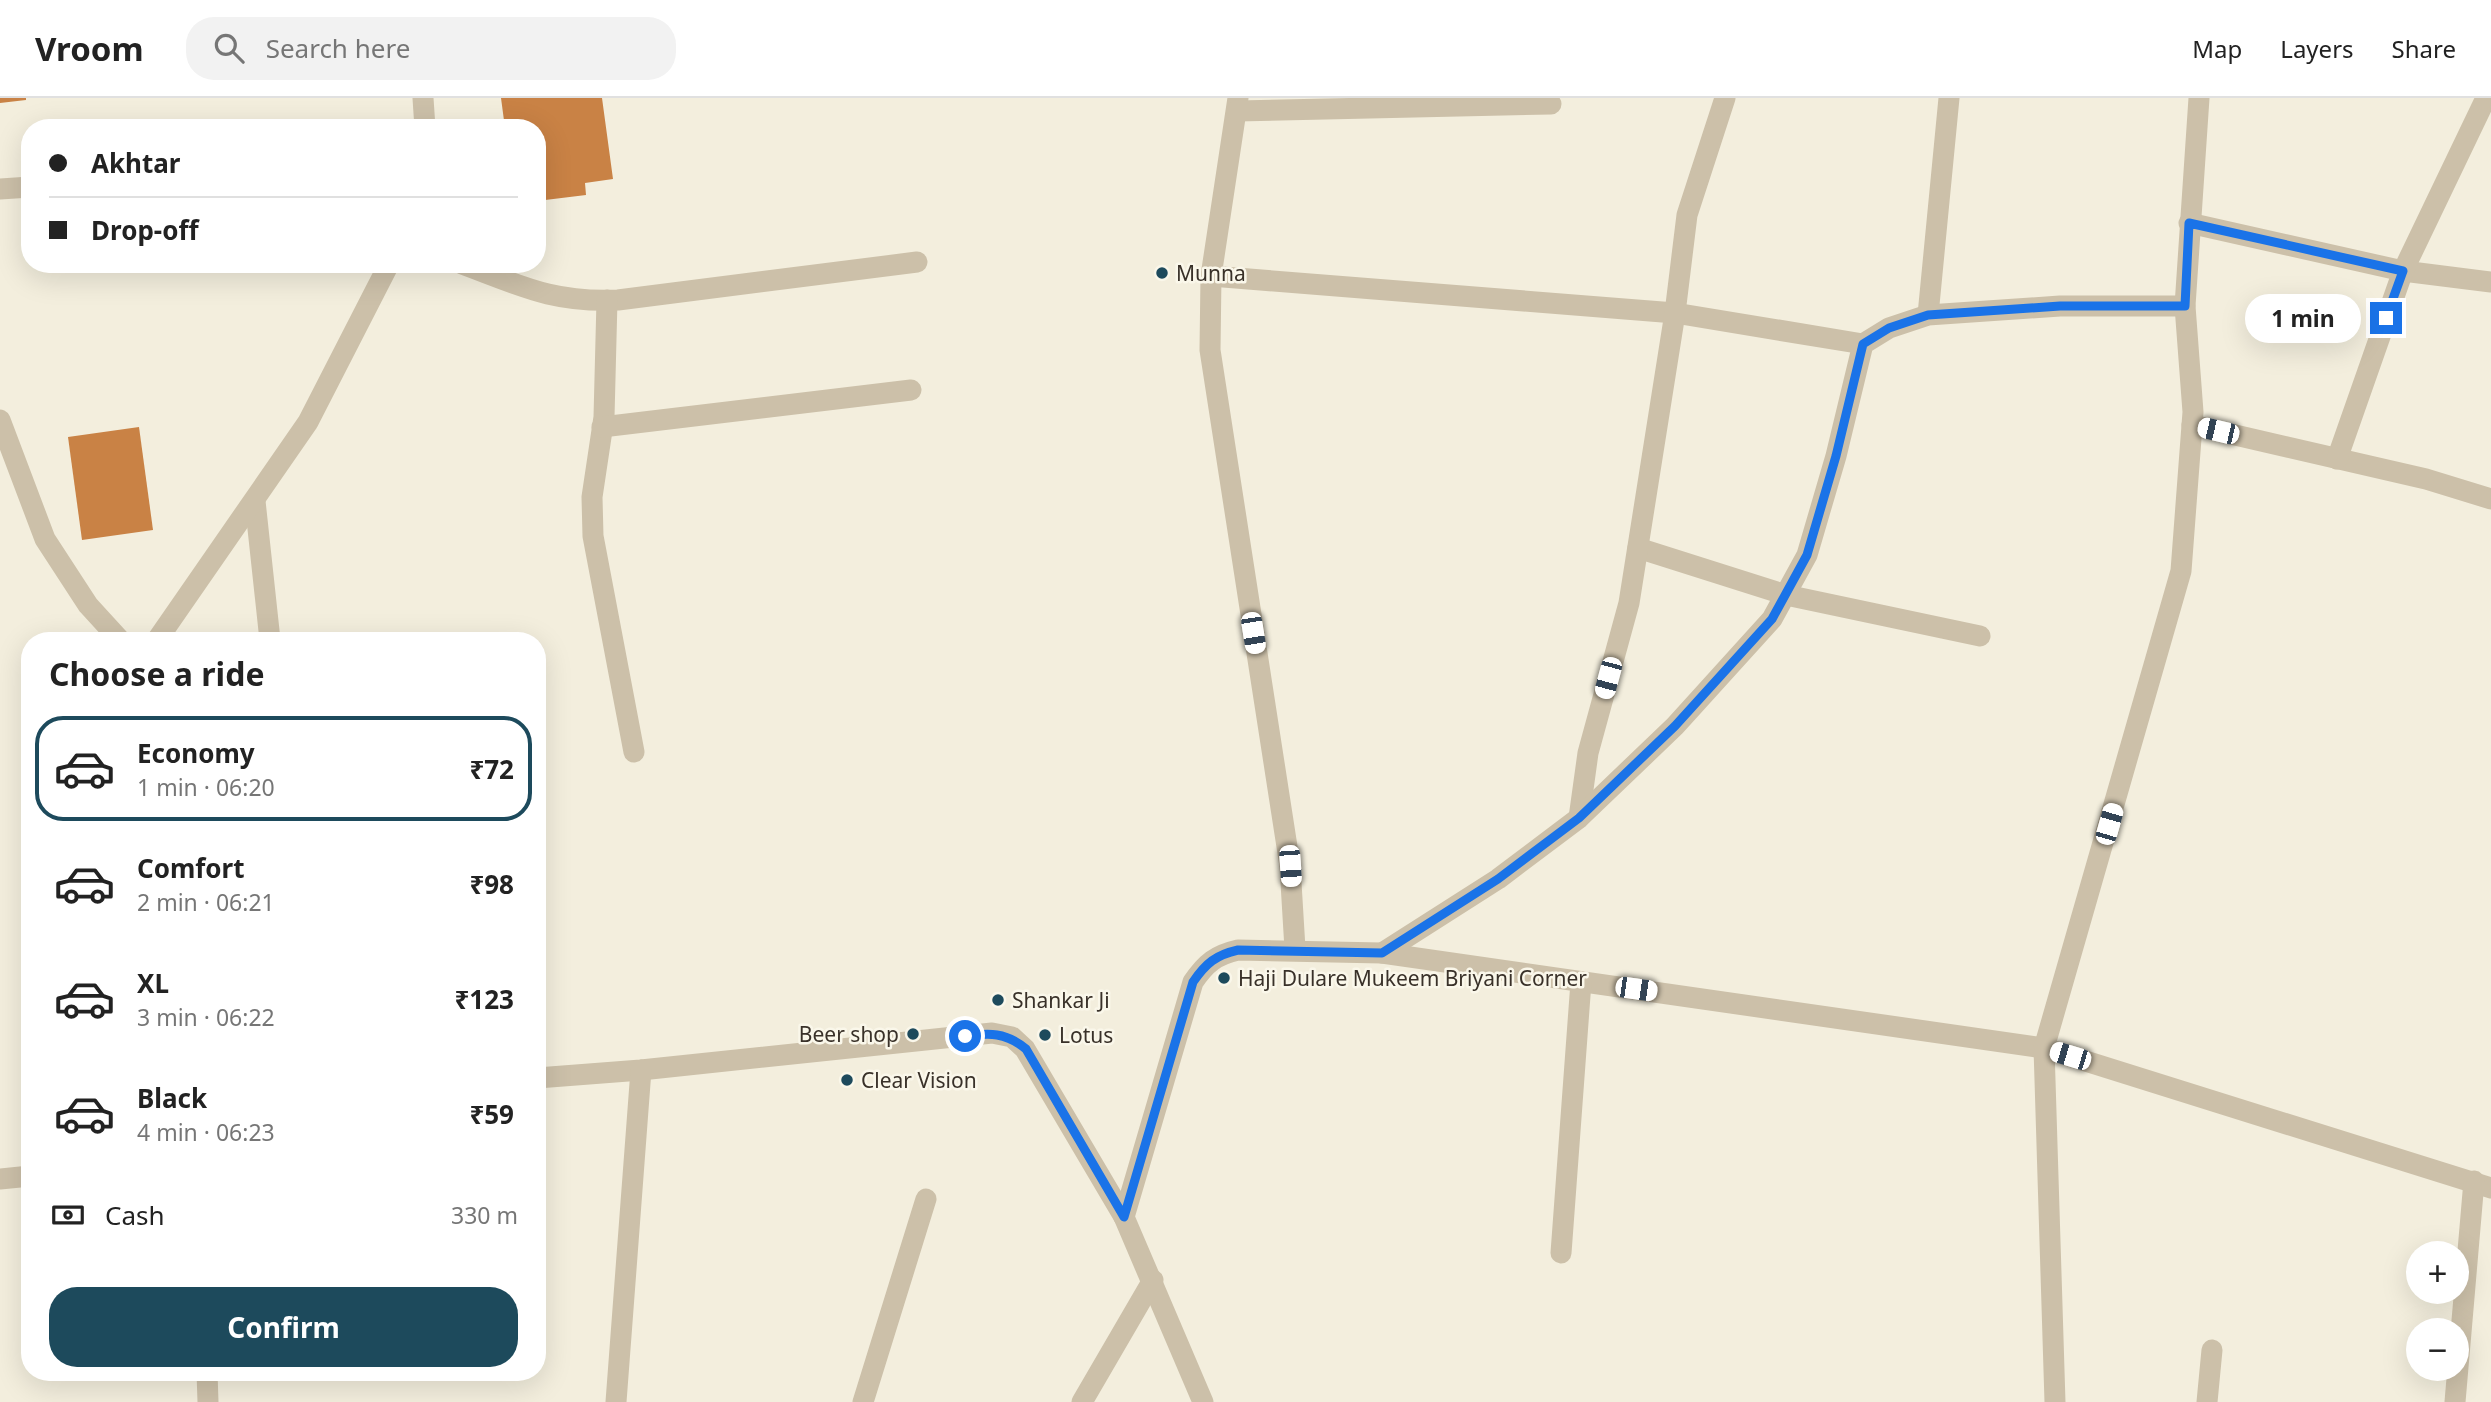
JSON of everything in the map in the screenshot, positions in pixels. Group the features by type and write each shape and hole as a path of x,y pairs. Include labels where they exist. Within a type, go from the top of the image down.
{"street":[{"path":"1579,818 1588,753 1629,603 1675,313 1687,215 1725,98"},
{"path":"1928,315 1949,98"},
{"path":"2055,1402 2044,1048 2180,571 2192,425 2185,306 2199,98"},
{"path":"2337,459 2403,271 2486,98"},
{"path":"1295,949 1290,866 1210,349 1211,276 1238,104 1551,104"},
{"path":"0,189 21,188"},
{"path":"2189,223 2403,271 2491,282"},
{"path":"486,273 546,296 607,300 917,262"},
{"path":"163,632 308,422 384,273"},
{"path":"1211,276 1675,313 1863,344 1889,328 1928,315 2060,306 2185,306"},
{"path":"607,300 607,366 592,497 593,537 634,752"},
{"path":"1382,953 1498,879 1579,818 1675,726 1772,619 1807,555 1836,456 1863,344"},
{"path":"602,427 911,390"},
{"path":"0,420 46,539 88,605 113,632"},
{"path":"2192,425 2426,479 2491,499"},
{"path":"256,500 269,632"},
{"path":"1638,548 1786,595 1980,636"},
{"path":"1124,1217 1193,982 1205,965 1219,954 1238,950 1295,949 1382,953 2044,1048 2482,1185 2455,1402"},
{"path":"1561,1253 1581,982"},
{"path":"546,1077 641,1070 992,1033 1012,1037 1026,1049 1124,1217 1203,1402"},
{"path":"616,1402 641,1070"},
{"path":"0,1179 21,1177"},
{"path":"863,1402 926,1199"},
{"path":"1082,1402 1153,1280"},
{"path":"2207,1402 2213,1350"},
{"path":"207,1381 208,1402"}],"building":[{"path":"0,98 26,98 26,100 0,103"},
{"path":"501,98 602,98 613,179 585,183 586,195 546,200 546,119 504,119"},
{"path":"139,427 153,530 82,540 68,437"}],"place":[{"name":"Munna","path":"1162,273"},
{"name":"Haji Dulare Mukeem Briyani Corner","path":"1224,978"},
{"name":"Shankar Ji","path":"998,1000"},
{"name":"Beer shop","path":"913,1034"},
{"name":"Lotus","path":"1045,1035"},
{"name":"Clear Vision","path":"847,1080"}],"route":[{"path":"965,1036 992,1033 1012,1037 1026,1049 1124,1217 1193,982 1205,965 1219,954 1238,950 1295,949 1382,953 1498,879 1579,818 1675,726 1772,619 1807,555 1836,456 1863,344 1889,328 1928,315 2060,306 2185,306 2189,223 2403,271 2386,318"}]}
